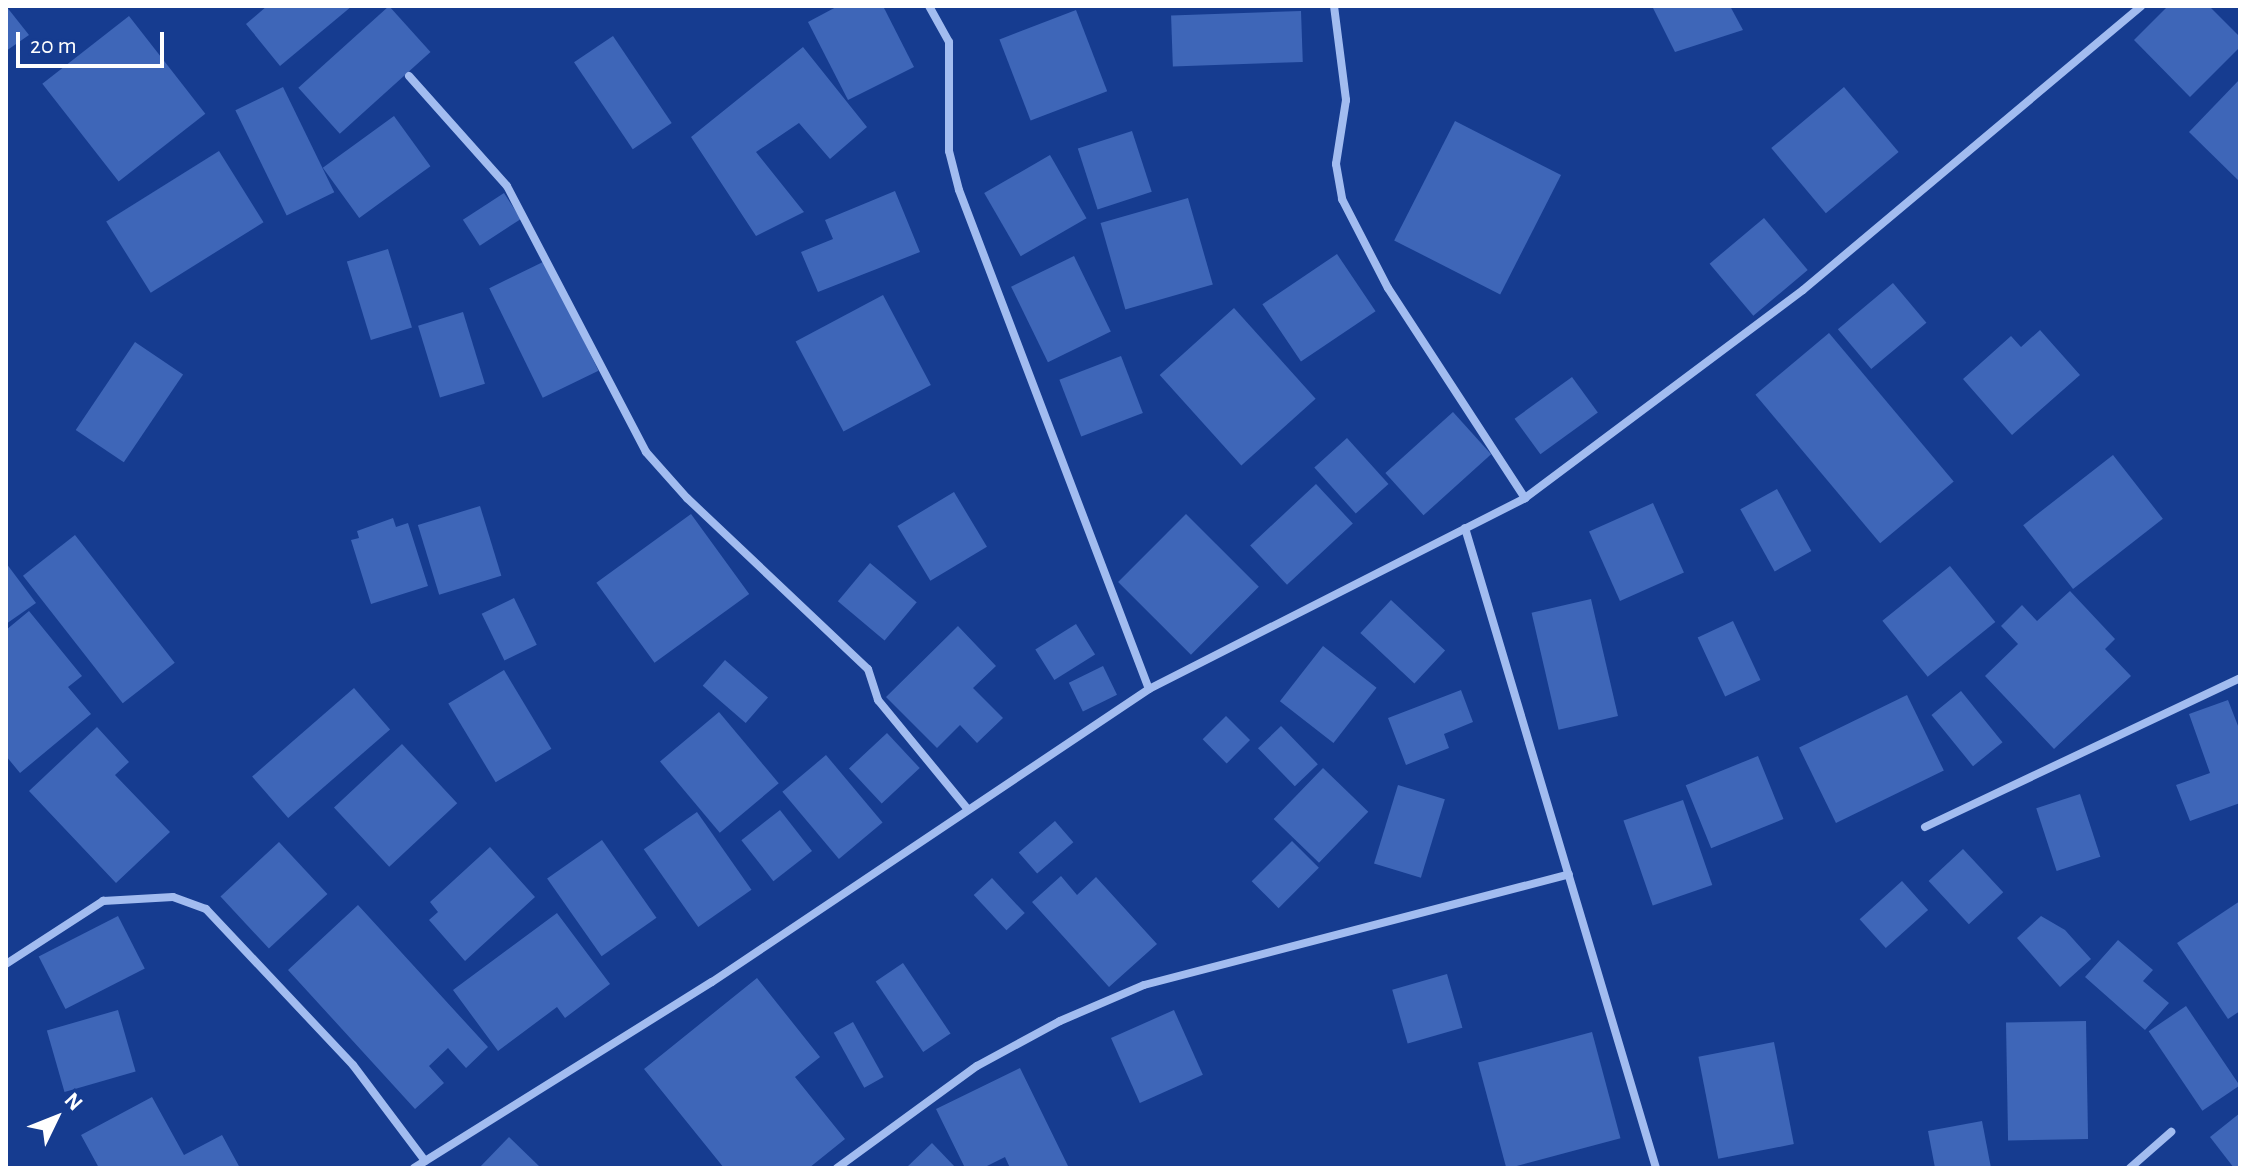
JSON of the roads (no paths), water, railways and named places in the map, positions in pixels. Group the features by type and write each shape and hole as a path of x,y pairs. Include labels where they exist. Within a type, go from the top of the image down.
{"street":[{"path":"929,6 949,42 949,151 959,190 1149,689"},
{"path":"1334,6 1346,100 1336,164 1342,199 1388,288 1525,498"},
{"path":"414,1168 712,982 966,807 1149,689 1525,498 1803,290 2141,6"},
{"path":"409,76 507,186 646,452 687,498 868,669 878,700 966,807"},
{"path":"1465,528 1656,1168"},
{"path":"1925,827 2240,678"},
{"path":"837,1168 977,1066 1060,1021 1144,985 1569,874"},
{"path":"6,964 103,901 173,897 206,909 353,1065 425,1161"},
{"path":"2130,1168 2171,1132"}]}
